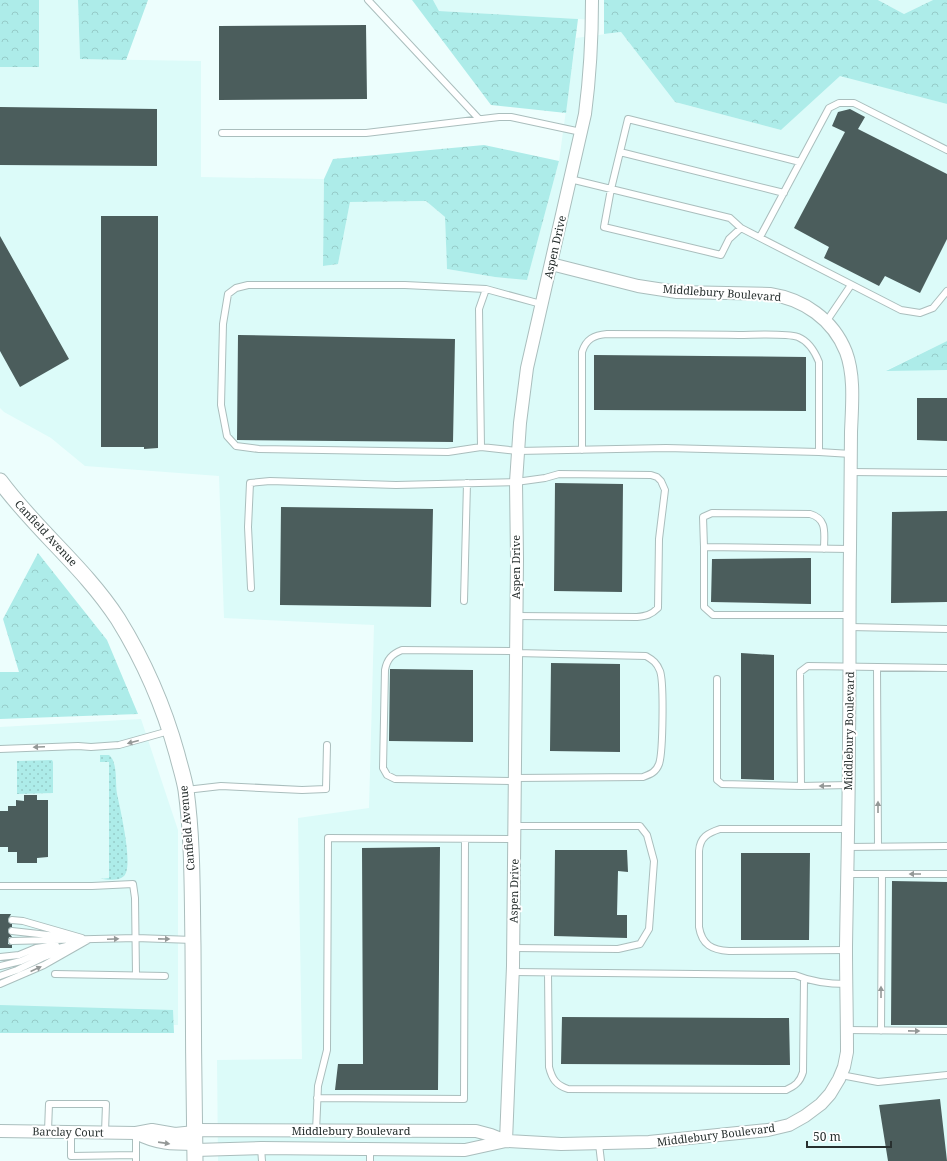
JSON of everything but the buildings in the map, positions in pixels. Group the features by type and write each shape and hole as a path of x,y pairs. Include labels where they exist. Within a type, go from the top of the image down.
{"street":[{"name":"Aspen Drive","path":"506,1141 513,972 516,482 520,423 527,368 585,114 589,80 592,0"},
{"name":"Middlebury Boulevard","path":"195,1143 370,1155 465,1150 506,1141 561,1144 599,1144 683,1139 768,1130 780,1128 795,1122 813,1111 830,1094 841,1075 847,1052 846,950 852,402 849,364 842,343 835,331 810,308 796,300 783,296 770,294 677,292 638,286 550,264"},
{"name":"Canfield Avenue","path":"2,489 86,576 103,597 124,629 140,658 170,731 186,790 191,846 195,1143"},
{"name":"Barclay Court","path":"0,1131 136,1133 152,1130 175,1134 195,1143"},
{"name":"Middlebury Boulevard","path":"195,1143 316,1131 476,1131 506,1141"}],"lane":[{"path":"368,0 480,119"},
{"path":"760,237 829,108 839,103 854,103 947,150"},
{"path":"222,133 366,133 480,119 511,117 581,132"},
{"path":"741,228 730,239 721,255 604,227 611,189 628,119 800,162"},
{"path":"620,152 784,192"},
{"path":"570,179 730,218 741,228 902,310 920,313 933,308 947,291"},
{"path":"542,304 486,289 405,285 248,285 236,288 228,294 223,324 221,405 227,436 236,446 259,450 448,452 481,447 518,451 666,448 851,454"},
{"path":"826,322 851,285"},
{"path":"481,447 479,309 486,289"},
{"path":"582,450 582,352 586,343 592,338 607,334 753,335 791,336 799,338 806,341 817,357 819,362 819,452"},
{"path":"851,472 947,473"},
{"path":"251,588 248,527 250,483 270,480 396,486 516,482 545,478 559,474 651,475 657,477 661,481 665,490 659,539 658,608 654,612 647,616 637,617 516,616"},
{"path":"464,601 467,483"},
{"path":"824,549 824,527 822,520 817,516 810,514 712,513 703,518 704,607 713,615 850,621 947,629"},
{"path":"704,547 850,549"},
{"path":"402,650 516,652 646,656 655,661 660,671 662,683 661,753 659,765 653,774 643,777 515,780 394,779 387,775 383,768 384,670 389,658 402,650"},
{"path":"801,786 800,672 808,666 850,668 947,668"},
{"path":"877,668 878,846"},
{"path":"716,679 717,780 722,784 801,786 849,785"},
{"path":"0,748 60,746 91,747 119,745 170,731"},
{"path":"186,790 221,786 302,790 326,789 327,745"},
{"path":"513,948 618,949 640,944 649,929 654,861 647,835 640,826 514,826"},
{"path":"846,950 728,951 713,949 700,934 699,927 699,851 700,843 703,837 720,829 848,829"},
{"path":"316,1131 318,1086 327,1050 328,838 514,839"},
{"path":"317,1098 464,1099 465,839"},
{"path":"848,847 947,846"},
{"path":"847,874 947,874"},
{"path":"881,1031 882,874"},
{"path":"0,886 92,886 133,884 135,898 136,975"},
{"path":"12,920 23,921 89,940"},
{"path":"12,931 23,931 89,940"},
{"path":"12,941 136,938 193,940"},
{"path":"0,957 19,955 36,948 89,940"},
{"path":"0,966 17,962 39,952 89,940"},
{"path":"0,976 89,940"},
{"path":"0,984 44,965 89,940"},
{"path":"513,972 795,975 804,979 830,984 847,984"},
{"path":"548,973 548,1067 553,1081 559,1086 568,1089 786,1090 801,1080 803,1072 804,979"},
{"path":"55,974 165,976"},
{"path":"847,1030 947,1031"},
{"path":"841,1075 878,1082 947,1075"},
{"path":"48,1131 49,1104 106,1104 105,1132"},
{"path":"71,1132 71,1156 136,1158 136,1133"},
{"path":"599,1144 600,1161"},
{"path":"261,1148 262,1161"}],"shaded area":[{"path":"39,0 78,0 80,59 201,61 201,177 324,179 323,266 338,264 350,202 426,201 445,217 447,269 495,277 527,279 559,161 576,38 621,32 675,102 781,130 840,75 947,104 947,341 887,370 947,370 947,1161 218,1161 217,1060 302,1059 298,818 369,808 374,625 224,618 219,476 85,466 51,438 4,412 0,408 0,67 39,67"},
{"path":"433,0 596,0 596,20 439,11"},
{"path":"878,0 933,0 904,14"},
{"path":"141,719 178,830 178,1025 0,1024 0,727"}],"green space":[{"path":"0,0 39,0 39,67 0,67"},
{"path":"78,0 148,0 126,60 80,59"},
{"path":"412,0 433,0 439,11 578,19 566,113 491,105"},
{"path":"604,0 878,0 904,14 933,0 947,0 947,104 840,76 781,130 675,102 621,32 604,34"},
{"path":"484,145 559,161 527,280 495,277 447,269 445,217 426,201 350,202 338,264 323,266 324,179 333,159"},
{"path":"947,341 947,370 886,371"},
{"path":"38,553 107,640 138,714 0,719 0,672 19,672 3,619"},
{"path":"100,755 109,755 114,762 117,794 127,850 127,870 122,878 116,880 100,879 109,878 109,762 100,762"},
{"path":"52,760 53,793 17,794 17,761"},
{"path":"0,1005 173,1010 174,1033 0,1033"}]}
